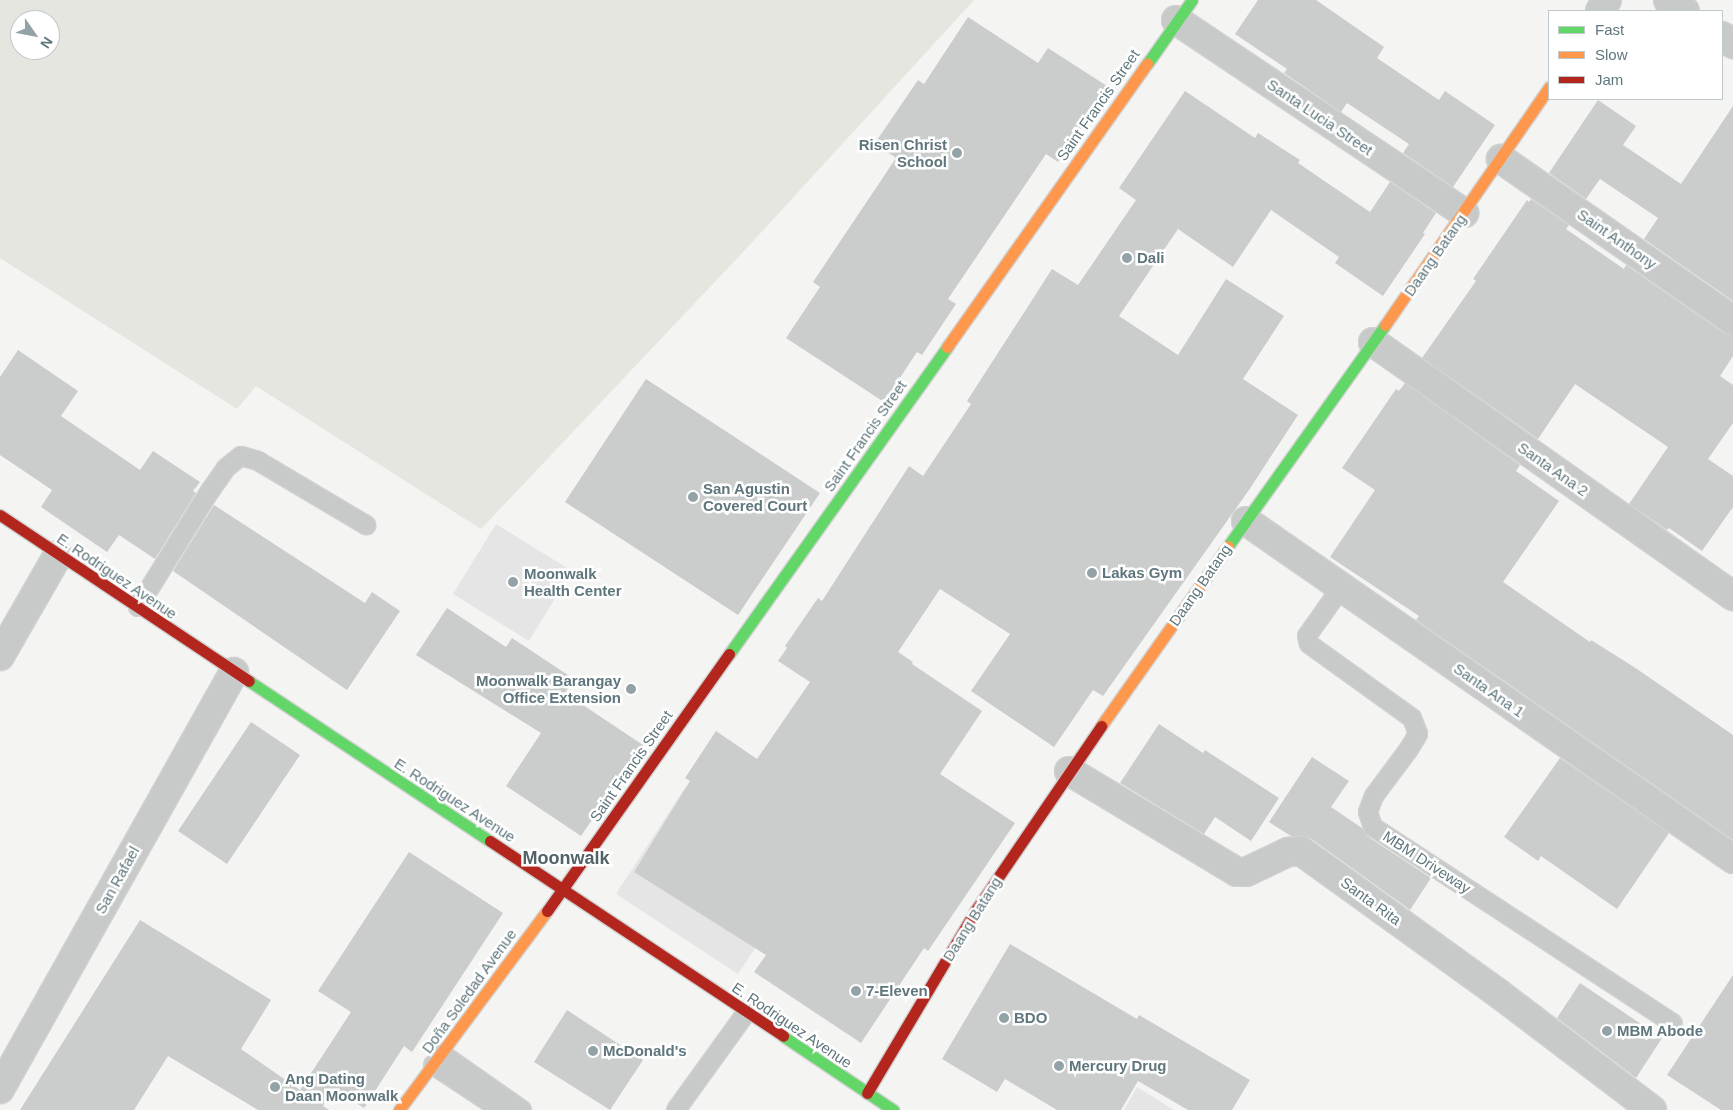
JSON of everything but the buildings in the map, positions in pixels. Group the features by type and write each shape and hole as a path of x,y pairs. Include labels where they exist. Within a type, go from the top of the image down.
{"street":[{"path":"1668,0 1683,10"},
{"name":"Santa Lucia Street","path":"1184,10 1464,213"},
{"name":"Saint Francis Street","path":"563,889 1184,10"},
{"name":"Daang Batang","path":"867,1093 975,911 1069,771 1464,213 1548,88"},
{"name":"Saint Anthony","path":"1501,159 1733,320"},
{"name":"Santa Ana 2","path":"1373,342 1733,596"},
{"name":"E. Rodriguez Avenue","path":"0,515 893,1110"},
{"name":"Santa Ana 1","path":"1246,521 1733,858"},
{"path":"0,656 58,555"},
{"name":"San Rafael","path":"0,1089 234,672"},
{"name":"Santa Rita","path":"1069,771 1237,872 1246,872 1288,852 1301,852 1498,993 1652,1110"},
{"name":"Doña Soledad Avenue","path":"399,1110 563,889"}],"lane":[{"path":"138,607 220,476 226,468 241,456 258,461 366,525"},
{"name":"MBM Driveway","path":"1341,588 1307,636 1309,644 1412,718 1418,734 1374,796 1368,812 1373,827 1673,1023"},
{"path":"676,1110 746,1012"},
{"path":"437,1059 501,1110"},
{"path":"437,1059 522,1110"}],"shaded area":[{"path":"0,0 974,0 745,250 481,529 256,386 237,409 0,258"},
{"name":"Moonwalk Health Center","path":"496,524 572,571 529,641 453,594"},
{"path":"686,786 809,867 738,974 616,894"},
{"path":"1137,1087 1174,1110 1124,1110"}],"traffic: fast":[{"path":"1147,64 1192,0"},
{"path":"1228,546 1385,325"},
{"path":"729,654 947,347"},
{"path":"249,681 490,841"},
{"path":"783,1036 893,1110"}],"traffic: slow":[{"path":"947,347 1147,64"},
{"path":"1385,325 1548,88"},
{"path":"1101,726 1228,546"},
{"path":"399,1110 547,911"}],"traffic: jam":[{"path":"0,515 249,681"},
{"path":"547,911 729,654"},
{"path":"867,1093 975,911 1101,726"},
{"path":"490,841 783,1036"}],"place":[{"name":"Risen Christ School","path":"957,153"},
{"name":"Dali","path":"1127,258"},
{"name":"San Agustin Covered Court","path":"693,497"},
{"name":"Lakas Gym","path":"1092,573"},
{"name":"Moonwalk Health Center","path":"513,582"},
{"name":"Moonwalk Barangay Office Extension","path":"631,689"},
{"name":"7-Eleven","path":"856,991"},
{"name":"BDO","path":"1004,1018"},
{"name":"MBM Abode","path":"1607,1031"},
{"name":"McDonald's","path":"593,1051"},
{"name":"Mercury Drug","path":"1059,1066"},
{"name":"Ang Dating Daan Moonwalk","path":"275,1087"}],"district":[{"name":"Moonwalk","path":"566,858"}]}
